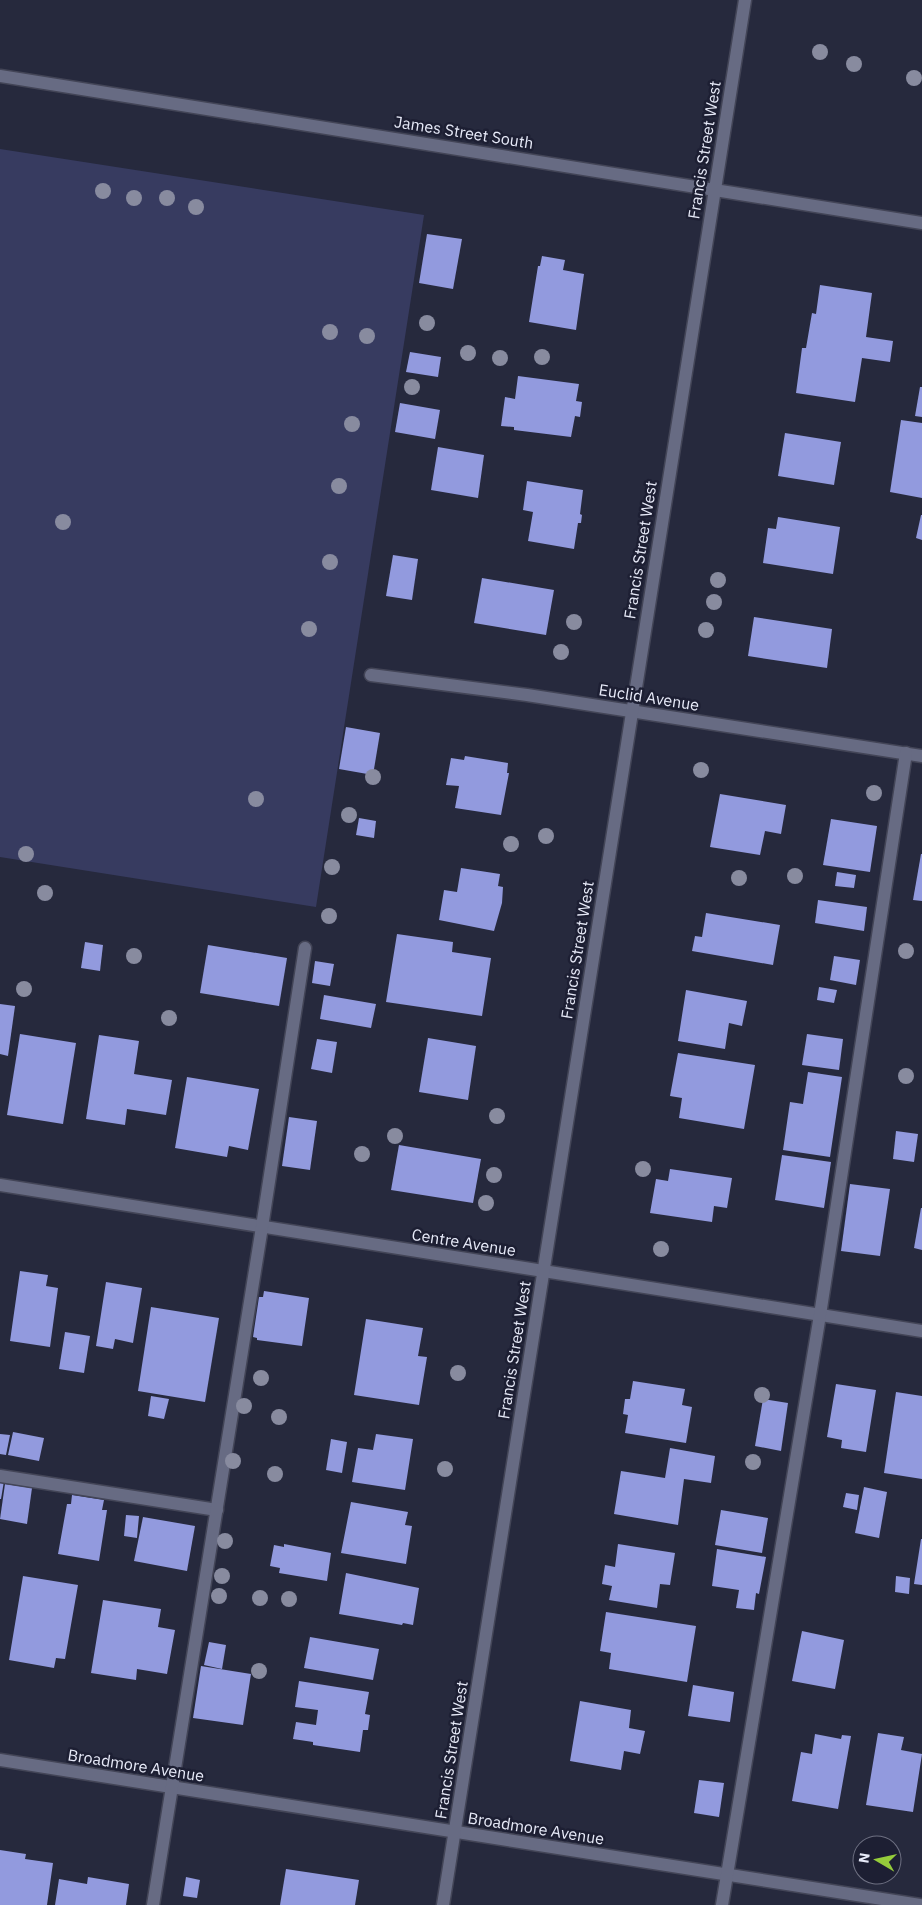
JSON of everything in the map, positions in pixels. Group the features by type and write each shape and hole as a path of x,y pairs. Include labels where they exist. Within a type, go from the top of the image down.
{"street":[{"name":"Francis Street West","path":"443,1905 745,0"},
{"name":"James Street South","path":"0,76 922,223"},
{"name":"Euclid Avenue","path":"371,675 632,711 922,756"},
{"path":"722,1905 820,1315 906,753"},
{"path":"153,1905 305,948"},
{"name":"Centre Avenue","path":"0,1185 922,1331"},
{"path":"0,1476 217,1510"},
{"name":"Broadmore Avenue","path":"0,1760 920,1905"}],"shaded area":[{"path":"0,149 424,215 316,907 0,857"}],"building":[{"path":"427,234 462,239 453,289 419,283"},
{"path":"542,256 565,260 563,270 584,274 576,330 529,322 538,266 540,266"},
{"path":"820,285 872,293 866,337 893,341 890,362 862,358 855,402 796,393 802,348 806,348 812,313 816,314"},
{"path":"410,352 441,357 438,377 406,372"},
{"path":"518,376 579,384 576,401 582,402 580,417 575,416 571,437 514,430 514,427 501,426 505,397 515,399"},
{"path":"920,387 922,387 922,417 915,416"},
{"path":"400,403 440,410 435,439 395,432"},
{"path":"901,420 922,423 922,498 890,492"},
{"path":"785,433 841,442 834,485 778,476"},
{"path":"438,447 484,455 478,498 431,490"},
{"path":"527,481 583,490 580,514 582,515 581,523 578,523 574,549 528,541 533,512 523,510"},
{"path":"922,515 922,540 916,538"},
{"path":"778,517 840,527 833,574 763,563 768,528 776,529"},
{"path":"393,555 418,559 412,600 386,596"},
{"path":"482,578 554,590 546,635 474,623"},
{"path":"754,617 832,629 827,668 748,656"},
{"path":"346,727 380,733 373,775 339,769"},
{"path":"465,756 508,763 507,773 509,773 501,815 455,808 459,786 446,785 451,758 464,760"},
{"path":"720,794 786,805 781,834 765,831 760,855 710,847"},
{"path":"359,818 376,821 374,838 356,835"},
{"path":"831,819 877,826 870,872 823,865"},
{"path":"922,854 922,901 913,900"},
{"path":"461,868 500,874 498,886 503,887 502,903 494,931 439,920 444,890 457,892"},
{"path":"837,872 856,875 854,888 835,886"},
{"path":"818,900 867,907 864,931 815,923"},
{"path":"706,913 780,925 773,965 692,951 695,936 702,937"},
{"path":"397,934 453,942 452,952 491,958 482,1016 386,1002"},
{"path":"85,942 103,945 100,971 81,968"},
{"path":"208,945 287,958 279,1006 200,993"},
{"path":"834,956 860,960 856,985 830,980"},
{"path":"315,961 334,964 330,986 312,983"},
{"path":"819,987 837,990 834,1003 817,1000"},
{"path":"686,990 747,1001 742,1026 729,1023 725,1049 678,1041"},
{"path":"324,995 376,1004 371,1028 320,1019"},
{"path":"0,1004 15,1006 8,1056 0,1054"},
{"path":"20,1034 76,1043 63,1124 7,1115"},
{"path":"807,1034 843,1039 839,1070 802,1065"},
{"path":"99,1035 139,1041 134,1074 172,1080 166,1115 127,1109 125,1125 86,1119"},
{"path":"428,1038 476,1046 468,1100 419,1092"},
{"path":"317,1039 337,1042 332,1073 311,1069"},
{"path":"678,1053 755,1065 744,1129 679,1118 682,1098 670,1096"},
{"path":"808,1072 842,1077 830,1157 783,1150 790,1102 803,1104"},
{"path":"187,1077 259,1089 248,1150 229,1146 227,1157 175,1148"},
{"path":"289,1117 317,1121 310,1170 282,1166"},
{"path":"896,1131 918,1134 914,1162 893,1159"},
{"path":"399,1145 481,1159 473,1203 391,1190"},
{"path":"782,1155 831,1162 824,1208 775,1200"},
{"path":"670,1169 732,1178 727,1208 714,1206 712,1222 650,1213 656,1179 668,1181"},
{"path":"850,1184 890,1189 880,1256 841,1251"},
{"path":"922,1208 922,1250 914,1248"},
{"path":"20,1271 48,1275 46,1286 58,1288 50,1347 10,1341"},
{"path":"106,1282 142,1288 133,1343 115,1339 113,1349 96,1346"},
{"path":"264,1291 309,1298 302,1346 257,1340 257,1338 253,1337 259,1297 263,1297"},
{"path":"151,1307 219,1318 205,1402 138,1391"},
{"path":"366,1319 423,1328 418,1356 427,1357 419,1405 354,1395"},
{"path":"65,1332 90,1336 84,1373 59,1369"},
{"path":"633,1381 685,1389 682,1405 692,1407 686,1443 625,1433 628,1415 623,1414 625,1399 630,1399"},
{"path":"836,1384 876,1390 866,1452 841,1448 842,1440 827,1437"},
{"path":"896,1392 922,1396 922,1479 884,1473"},
{"path":"151,1396 169,1399 164,1419 148,1416"},
{"path":"763,1399 788,1403 781,1451 755,1446"},
{"path":"13,1432 44,1438 39,1461 8,1455"},
{"path":"0,1434 10,1435 6,1455 0,1454"},
{"path":"376,1434 413,1439 405,1490 352,1482 358,1448 373,1450"},
{"path":"331,1439 347,1442 342,1473 326,1470"},
{"path":"670,1448 715,1456 711,1483 684,1479 678,1525 614,1514 621,1471 665,1478"},
{"path":"0,1481 4,1481 1,1499 0,1499"},
{"path":"5,1484 32,1488 27,1524 0,1519"},
{"path":"864,1487 887,1492 879,1538 855,1533"},
{"path":"846,1493 859,1495 857,1510 843,1507"},
{"path":"72,1495 104,1500 102,1510 107,1510 99,1561 58,1554 67,1504 71,1504"},
{"path":"351,1502 408,1512 405,1525 412,1526 406,1564 341,1553"},
{"path":"721,1510 768,1518 762,1553 715,1545"},
{"path":"126,1515 139,1516 137,1538 124,1536"},
{"path":"143,1517 195,1526 187,1571 134,1561"},
{"path":"922,1539 922,1585 914,1584"},
{"path":"284,1544 331,1553 327,1581 279,1573 280,1568 270,1566 274,1545 284,1547"},
{"path":"618,1544 675,1553 670,1585 660,1584 657,1608 609,1600 612,1586 602,1584 605,1565 615,1567"},
{"path":"717,1549 766,1557 759,1594 756,1593 754,1610 736,1608 739,1590 712,1586"},
{"path":"346,1573 419,1588 413,1625 403,1623 402,1625 339,1614"},
{"path":"23,1576 78,1585 65,1659 56,1658 54,1668 9,1660"},
{"path":"896,1576 910,1578 909,1594 895,1592"},
{"path":"103,1600 161,1609 158,1627 175,1630 167,1674 137,1669 136,1680 91,1673"},
{"path":"606,1612 696,1626 687,1682 609,1669 611,1653 600,1651"},
{"path":"802,1631 844,1640 835,1689 792,1681"},
{"path":"310,1637 379,1649 373,1680 304,1668"},
{"path":"209,1642 226,1645 222,1669 204,1665"},
{"path":"201,1666 251,1674 243,1725 193,1718"},
{"path":"299,1681 369,1692 365,1714 370,1715 368,1730 363,1730 360,1752 313,1745 313,1742 293,1739 296,1722 316,1725 318,1710 295,1707"},
{"path":"693,1685 734,1692 730,1722 688,1716"},
{"path":"580,1701 631,1710 629,1728 645,1731 640,1754 624,1751 621,1770 570,1761"},
{"path":"878,1733 904,1737 901,1750 922,1754 913,1812 866,1805"},
{"path":"815,1734 841,1739 842,1735 851,1736 838,1809 792,1801 801,1752 812,1754"},
{"path":"699,1780 724,1783 719,1817 694,1813"},
{"path":"0,1850 26,1854 25,1859 53,1863 47,1905 0,1905"},
{"path":"286,1869 359,1880 355,1905 280,1905"},
{"path":"88,1877 129,1884 126,1905 55,1905 59,1879 87,1884"},
{"path":"186,1877 200,1880 197,1898 183,1896"}]}
